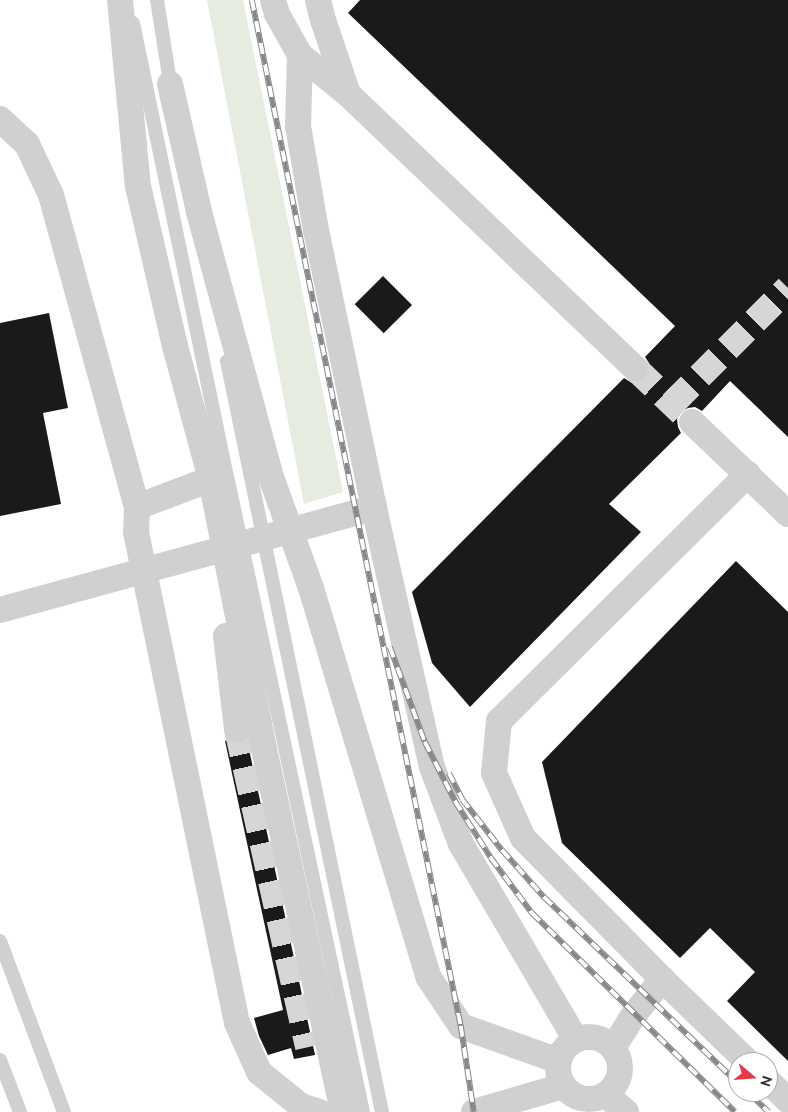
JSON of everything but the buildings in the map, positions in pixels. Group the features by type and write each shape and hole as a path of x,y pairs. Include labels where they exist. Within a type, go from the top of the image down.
{"street":[{"path":"120,0 138,186 175,346 211,479 232,593 343,1112"},
{"path":"273,0 277,14 300,54 349,95 635,368"},
{"path":"318,0 322,20 349,95"},
{"path":"300,54 298,126 316,230 374,508 432,767 461,844 576,1040"},
{"path":"170,84 199,212 271,478 311,588 429,978 461,1026 561,1073 578,1098 587,1100 606,1095 614,1088 619,1078 618,1057 613,1048 596,1038 576,1040 563,1052 561,1073"},
{"path":"0,119 28,144 50,195 136,507 136,532 236,1023 259,1072 301,1106 319,1112"},
{"path":"692,422 788,514"},
{"path":"738,1052 662,979 523,838 494,773 499,721 748,474"},
{"path":"136,507 211,479"},
{"path":"0,610 374,508"},
{"path":"232,593 226,635 237,730"},
{"path":"613,1048 634,1015 662,979"},
{"path":"474,1112 561,1073"},
{"path":"778,1090 788,1100"},
{"path":"606,1095 626,1112"}],"lane":[{"path":"129,0 226,476 363,1112"},
{"path":"157,0 170,84 382,1112"},
{"path":"0,942 64,1112"},
{"path":"0,1060 20,1112"}],"shaded area":[{"path":"207,0 243,0 343,492 304,504"}],"tunnel":[{"path":"672,404 788,288"},
{"path":"635,368 684,415"},
{"path":"237,729 308,1047"}],"railway":[{"path":"252,0 461,1026 474,1112"},
{"path":"390,647 425,742 455,801 491,858 532,913 735,1112"},
{"path":"449,773 462,799 502,850 544,897 728,1073"},
{"path":"758,1102 769,1112"}]}
